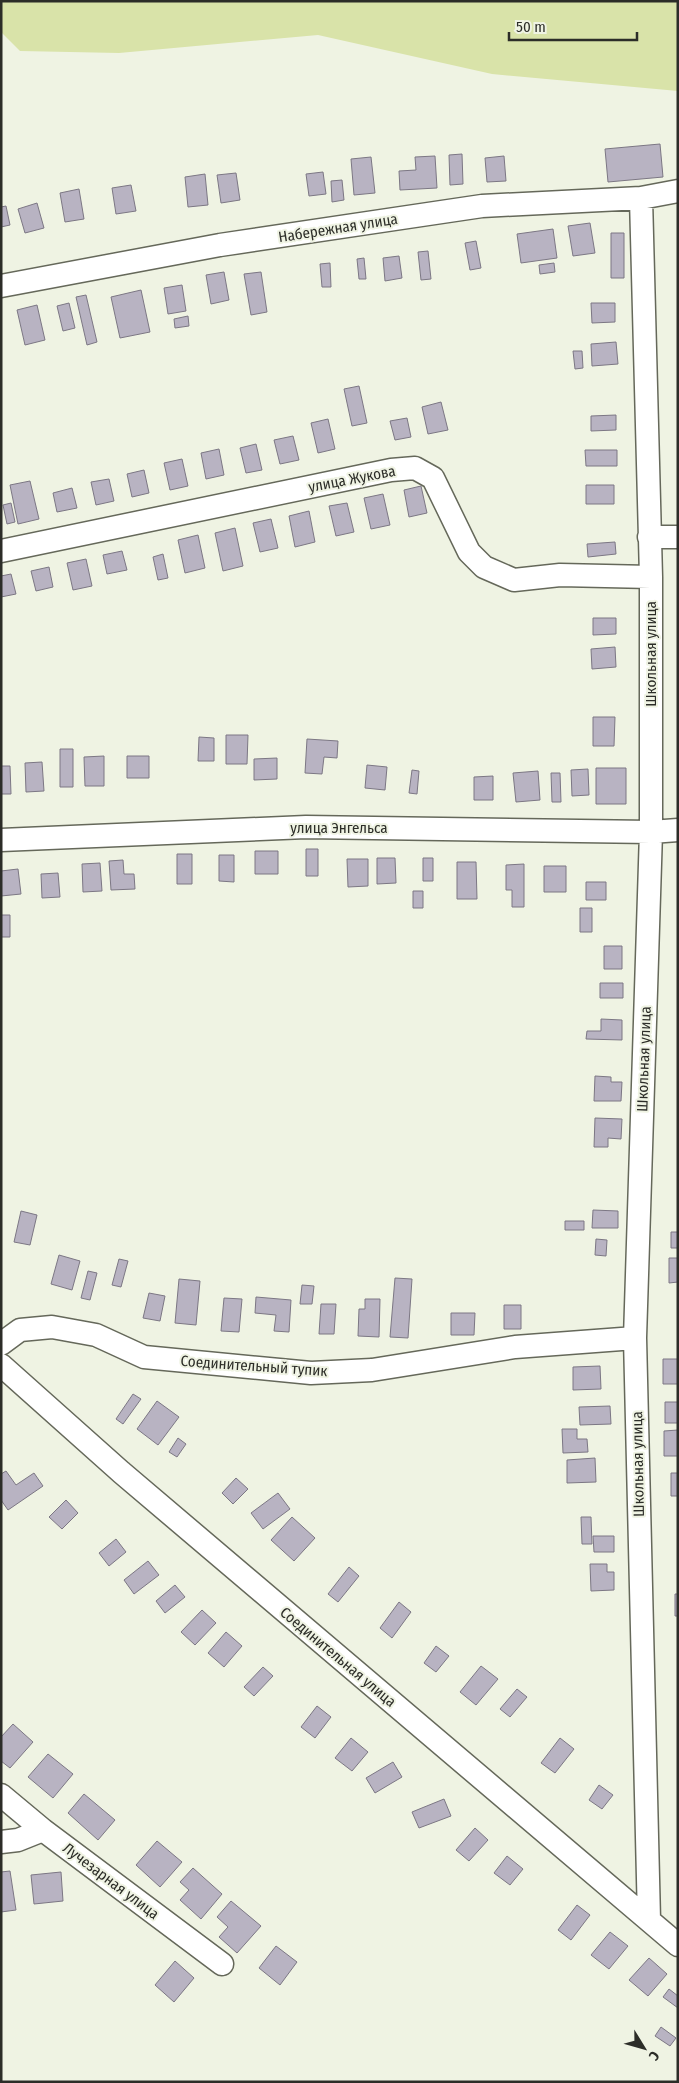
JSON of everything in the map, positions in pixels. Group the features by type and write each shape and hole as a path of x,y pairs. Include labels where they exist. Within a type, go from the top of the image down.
{"street":[{"name":"Набережная улица","path":"1,286 220,245 482,206 641,198 678,191"},
{"name":"Школьная улица","path":"641,198 651,577 651,832 635,1338 649,1920"},
{"name":"улица Жукова","path":"1,551 391,470 415,468 433,478 469,552 484,567 514,580 560,575 651,577"},
{"path":"649,537 678,537"},
{"name":"улица Энгельса","path":"1,840 306,827 651,832 678,830"},
{"name":"Соединительный тупик","path":"1,1344 20,1330 52,1327 96,1335 144,1357 311,1374 372,1370 515,1347 635,1338"},
{"name":"Соединительная улица","path":"1,1365 121,1472 678,1945"},
{"name":"Лучезарная улица","path":"1,1795 43,1830 222,1964"},
{"path":"1,1842 18,1840 43,1830"}],"green space":[{"path":"1,1 678,1 678,91 492,74 318,35 119,53 20,51 1,32"}],"building":[{"path":"660,144 663,177 608,182 605,149"},
{"path":"462,154 463,184 450,185 449,155"},
{"path":"435,156 437,188 400,190 399,171 416,170 415,157"},
{"path":"504,156 506,181 487,182 485,158"},
{"path":"371,157 375,193 354,195 351,159"},
{"path":"323,172 326,194 309,196 306,174"},
{"path":"236,173 240,200 221,203 217,175"},
{"path":"205,174 208,205 188,207 185,177"},
{"path":"342,180 344,200 332,202 331,181"},
{"path":"131,185 136,211 116,214 112,188"},
{"path":"79,189 84,219 65,222 60,193"},
{"path":"37,203 44,228 25,233 18,209"},
{"path":"6,206 10,225 1,227 1,207"},
{"path":"590,223 595,253 573,256 568,226"},
{"path":"553,229 557,258 521,263 517,234"},
{"path":"611,233 624,233 624,278 611,278"},
{"path":"476,241 481,268 470,270 465,243"},
{"path":"428,251 431,279 421,280 418,252"},
{"path":"399,256 402,278 385,281 383,258"},
{"path":"364,258 366,279 359,279 357,259"},
{"path":"330,263 331,287 322,287 320,264"},
{"path":"554,263 555,272 540,274 539,265"},
{"path":"224,272 229,300 211,304 206,275"},
{"path":"261,272 267,312 251,315 244,274"},
{"path":"182,285 186,311 168,314 164,288"},
{"path":"141,290 150,332 120,338 111,297"},
{"path":"86,295 97,342 87,345 76,297"},
{"path":"69,303 75,328 63,331 57,306"},
{"path":"591,303 615,303 615,322 592,323"},
{"path":"37,305 45,340 25,345 17,310"},
{"path":"188,316 189,326 175,328 174,319"},
{"path":"616,342 618,364 592,366 591,344"},
{"path":"573,351 582,351 583,368 575,369"},
{"path":"359,386 367,423 352,426 344,389"},
{"path":"441,402 448,430 428,434 422,407"},
{"path":"616,415 616,430 591,431 591,416"},
{"path":"407,418 411,437 395,440 390,421"},
{"path":"328,419 335,449 318,453 311,423"},
{"path":"293,436 299,460 280,464 274,440"},
{"path":"256,444 262,470 246,473 240,448"},
{"path":"219,449 224,475 206,479 201,453"},
{"path":"585,450 617,450 617,466 586,466"},
{"path":"182,459 188,486 170,490 164,463"},
{"path":"144,470 149,493 132,497 127,474"},
{"path":"109,479 114,501 96,505 91,482"},
{"path":"30,481 39,519 18,524 10,485"},
{"path":"586,485 614,485 614,504 586,504"},
{"path":"421,486 427,513 409,517 404,490"},
{"path":"72,488 77,508 57,512 53,493"},
{"path":"383,494 390,525 371,529 364,498"},
{"path":"11,503 15,522 7,524 3,505"},
{"path":"347,503 354,532 336,536 329,506"},
{"path":"309,511 315,542 295,547 289,516"},
{"path":"271,519 278,548 260,552 253,523"},
{"path":"235,528 243,566 223,571 215,533"},
{"path":"198,535 205,568 185,573 178,540"},
{"path":"615,542 616,554 588,557 587,544"},
{"path":"122,551 127,570 107,574 103,555"},
{"path":"163,554 168,578 158,580 153,557"},
{"path":"86,559 92,586 73,590 67,563"},
{"path":"49,567 53,587 36,591 31,571"},
{"path":"11,574 16,594 1,597 1,576"},
{"path":"593,618 616,618 616,634 593,635"},
{"path":"615,647 616,667 592,669 591,649"},
{"path":"593,717 615,717 614,746 593,746"},
{"path":"226,735 248,735 247,764 226,764"},
{"path":"199,737 214,738 214,761 198,761"},
{"path":"307,739 338,741 337,758 324,757 322,774 305,773"},
{"path":"60,749 73,749 73,787 60,787"},
{"path":"104,756 104,786 85,786 84,757"},
{"path":"127,756 149,756 149,778 127,778"},
{"path":"277,758 277,779 254,780 254,759"},
{"path":"42,762 44,791 26,792 25,763"},
{"path":"367,765 387,767 385,790 365,788"},
{"path":"1,766 10,766 11,794 1,794"},
{"path":"596,768 626,768 626,804 596,804"},
{"path":"588,769 589,795 572,796 571,770"},
{"path":"412,770 419,771 417,794 409,793"},
{"path":"538,771 540,800 516,802 513,773"},
{"path":"551,773 560,773 561,802 552,802"},
{"path":"493,776 493,800 474,800 474,777"},
{"path":"306,849 318,849 318,876 306,876"},
{"path":"255,851 278,851 278,874 255,874"},
{"path":"177,854 192,854 192,884 177,884"},
{"path":"219,855 234,855 234,882 219,881"},
{"path":"377,858 395,858 396,883 377,884"},
{"path":"423,858 433,858 433,881 423,881"},
{"path":"347,859 368,859 368,886 348,887"},
{"path":"123,860 124,874 134,874 135,889 111,890 109,861"},
{"path":"457,862 476,862 477,899 457,899"},
{"path":"100,863 102,891 83,892 82,864"},
{"path":"524,864 524,907 512,907 512,890 506,890 506,865"},
{"path":"544,866 566,866 566,892 544,892"},
{"path":"18,869 21,894 1,896 1,871"},
{"path":"58,873 60,897 42,898 41,874"},
{"path":"586,882 606,882 606,900 586,900"},
{"path":"413,891 423,891 423,908 413,908"},
{"path":"580,908 592,908 592,932 580,932"},
{"path":"1,915 10,915 10,937 1,937"},
{"path":"604,946 622,946 622,969 604,969"},
{"path":"600,983 623,983 623,998 600,998"},
{"path":"601,1019 622,1020 622,1040 586,1039 587,1031 601,1031"},
{"path":"595,1076 611,1077 611,1082 622,1082 621,1101 594,1101"},
{"path":"595,1118 622,1119 621,1139 608,1138 608,1147 594,1147"},
{"path":"593,1210 618,1211 618,1228 592,1228"},
{"path":"21,1211 37,1215 30,1245 14,1242"},
{"path":"565,1221 584,1221 584,1230 565,1230"},
{"path":"671,1232 678,1232 678,1248 671,1248"},
{"path":"596,1239 607,1240 606,1256 595,1255"},
{"path":"59,1255 80,1261 72,1290 51,1284"},
{"path":"669,1258 678,1258 678,1282 669,1283"},
{"path":"119,1259 128,1261 121,1287 112,1285"},
{"path":"88,1271 97,1273 90,1300 81,1298"},
{"path":"395,1278 412,1279 408,1338 390,1337"},
{"path":"179,1279 200,1281 196,1325 175,1323"},
{"path":"302,1285 314,1286 312,1304 300,1304"},
{"path":"149,1293 165,1296 160,1321 143,1318"},
{"path":"256,1297 291,1300 289,1332 274,1331 276,1315 255,1313"},
{"path":"224,1298 242,1299 239,1332 221,1331"},
{"path":"365,1299 380,1299 379,1337 358,1336 359,1309 365,1309"},
{"path":"321,1304 336,1304 334,1334 319,1334"},
{"path":"504,1305 521,1305 521,1329 504,1329"},
{"path":"451,1313 475,1313 474,1335 451,1335"},
{"path":"663,1359 678,1359 678,1384 663,1384"},
{"path":"600,1366 601,1389 573,1390 573,1367"},
{"path":"133,1394 141,1399 123,1424 116,1419"},
{"path":"157,1401 179,1417 158,1445 137,1429"},
{"path":"665,1402 678,1402 678,1423 665,1423"},
{"path":"610,1406 611,1424 580,1425 579,1407"},
{"path":"562,1429 577,1429 577,1439 587,1439 588,1452 563,1453"},
{"path":"678,1430 678,1456 664,1456 664,1431"},
{"path":"178,1438 186,1444 177,1457 169,1452"},
{"path":"595,1458 596,1482 567,1483 567,1460"},
{"path":"6,1471 16,1485 34,1473 43,1486 8,1510 1,1500 1,1474"},
{"path":"671,1473 678,1473 678,1496 671,1496"},
{"path":"236,1478 248,1489 233,1504 222,1493"},
{"path":"278,1493 290,1509 263,1529 251,1513"},
{"path":"66,1500 78,1513 62,1529 49,1517"},
{"path":"292,1517 315,1538 294,1561 271,1540"},
{"path":"581,1517 591,1517 592,1544 582,1544"},
{"path":"593,1536 614,1536 614,1552 594,1552"},
{"path":"116,1539 126,1552 109,1566 99,1553"},
{"path":"148,1561 159,1575 134,1594 124,1580"},
{"path":"590,1564 607,1564 607,1572 614,1572 614,1590 591,1591"},
{"path":"349,1567 359,1576 338,1602 328,1594"},
{"path":"175,1585 185,1597 165,1613 156,1601"},
{"path":"675,1594 678,1594 678,1616 675,1616"},
{"path":"399,1602 411,1612 392,1638 380,1628"},
{"path":"202,1610 216,1623 195,1645 181,1632"},
{"path":"226,1632 242,1646 224,1667 208,1653"},
{"path":"436,1646 449,1656 436,1672 424,1663"},
{"path":"481,1666 498,1679 476,1705 460,1692"},
{"path":"263,1667 273,1676 254,1696 244,1687"},
{"path":"517,1689 527,1697 510,1717 500,1709"},
{"path":"317,1706 331,1717 315,1738 301,1727"},
{"path":"13,1724 33,1742 10,1768 1,1761 1,1737"},
{"path":"351,1738 368,1752 352,1771 335,1758"},
{"path":"560,1738 574,1749 555,1773 541,1763"},
{"path":"48,1754 73,1774 53,1798 28,1777"},
{"path":"393,1762 402,1777 375,1793 366,1778"},
{"path":"599,1785 613,1795 602,1809 589,1800"},
{"path":"84,1794 115,1820 98,1840 68,1813"},
{"path":"444,1799 451,1816 419,1828 412,1812"},
{"path":"475,1828 488,1840 469,1861 456,1850"},
{"path":"157,1841 182,1862 160,1887 136,1865"},
{"path":"507,1856 523,1869 510,1885 494,1873"},
{"path":"193,1868 222,1894 201,1919 180,1900 189,1890 180,1882"},
{"path":"10,1871 16,1910 1,1912 1,1872"},
{"path":"61,1872 63,1901 34,1904 31,1875"},
{"path":"231,1901 261,1926 237,1953 219,1937 228,1927 217,1917"},
{"path":"577,1905 590,1915 571,1940 558,1930"},
{"path":"610,1932 628,1946 609,1969 591,1955"},
{"path":"276,1946 297,1962 280,1985 259,1968"},
{"path":"649,1958 667,1974 648,1996 629,1980"},
{"path":"175,1961 194,1978 174,2002 155,1985"},
{"path":"669,1989 678,1996 678,2008 663,1997"},
{"path":"661,2027 676,2038 670,2046 655,2036"}]}
